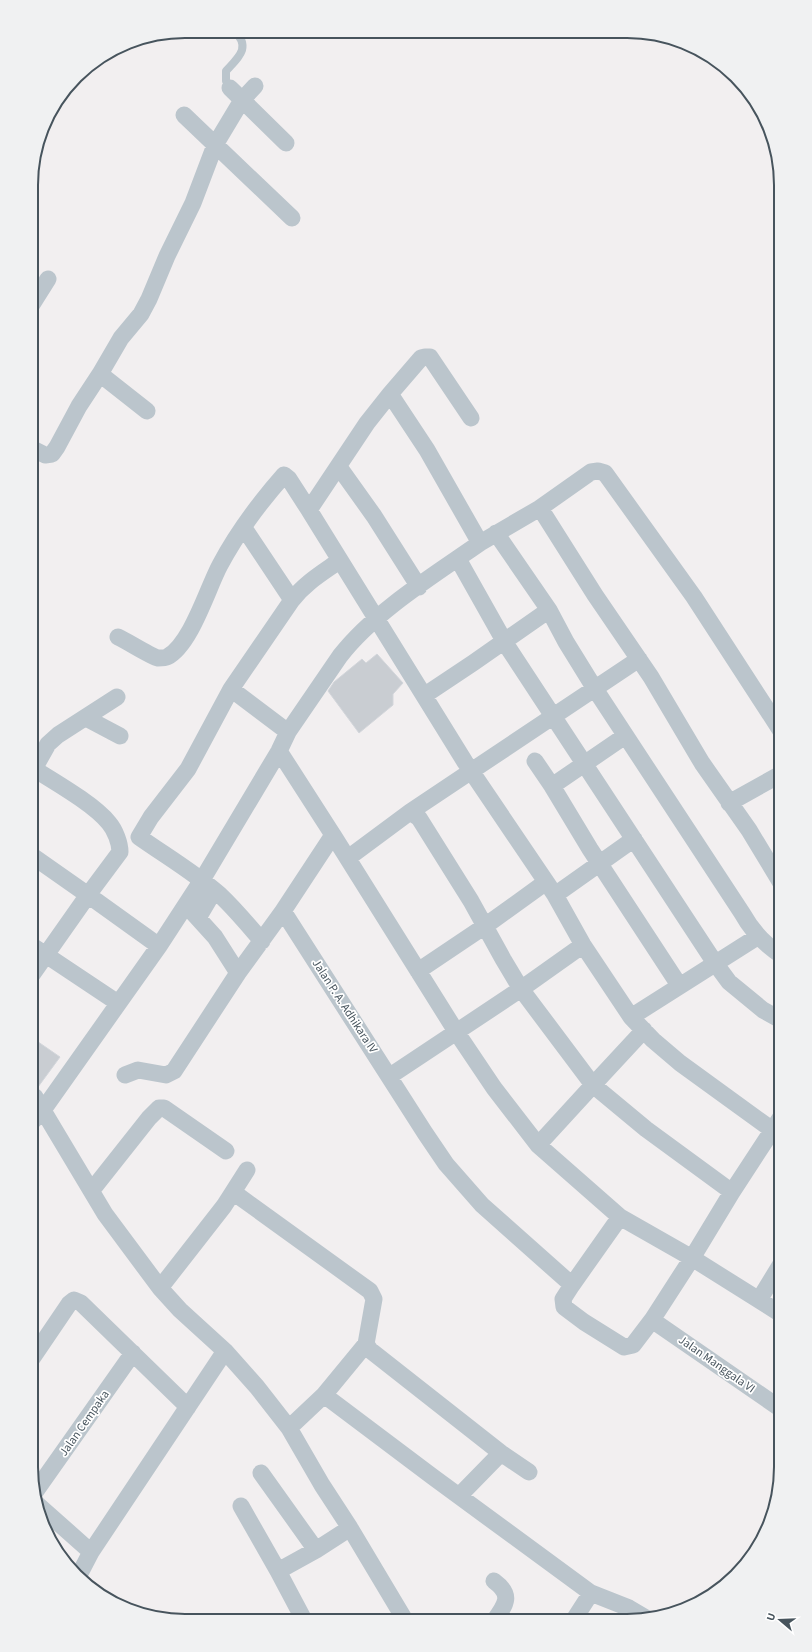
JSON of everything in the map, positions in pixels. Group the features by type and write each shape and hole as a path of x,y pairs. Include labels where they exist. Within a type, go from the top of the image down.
{"street":[{"path":"38,452 45,455 52,454 57,448 79,406 121,338 141,314 149,299 173,242 193,203 215,145 242,100 255,86"},
{"path":"230,88 286,143"},
{"path":"184,115 292,218"},
{"path":"38,295 48,279"},
{"path":"309,510 367,423 421,358 430,357 471,418"},
{"path":"100,374 147,411"},
{"path":"390,394 427,450 480,543"},
{"path":"338,467 374,516 419,587"},
{"path":"199,916 209,888 288,732 348,646 376,619 458,558 496,533 540,508 591,472 598,471 605,473 694,597 774,720"},
{"path":"118,637 159,658 167,657 180,646 208,595 220,565 244,528 284,475 290,479 339,561 425,695 471,771 550,888 583,945 631,1017 680,1063 774,1119"},
{"path":"540,508 595,595 639,659 702,763 749,830 774,871"},
{"path":"244,528 292,600"},
{"path":"496,533 549,610 566,642 595,689 684,822 757,937 774,950"},
{"path":"458,558 504,641 715,963 729,982 763,1010 774,1016"},
{"path":"261,942 236,911 209,888 139,837 151,817 188,769 231,689 292,600 300,589 339,561"},
{"path":"425,695 549,610"},
{"path":"348,858 410,812 639,659"},
{"path":"231,689 288,732"},
{"path":"38,759 48,744 58,735 117,697"},
{"path":"86,718 120,736"},
{"path":"552,786 626,736"},
{"path":"279,751 348,858 457,1033 494,1088 538,1145 620,1217 692,1258 774,1310"},
{"path":"535,761 679,985"},
{"path":"38,772 88,805 110,824 120,846 120,852 38,966"},
{"path":"729,803 774,778"},
{"path":"410,812 419,818 472,902 502,959 522,989 593,1085 646,1129 732,1192"},
{"path":"125,1076 138,1070 166,1075 174,1071 239,972 283,911 333,835"},
{"path":"418,972 485,926 550,888 600,864 634,839"},
{"path":"38,860 159,946"},
{"path":"38,1115 159,946 186,905 209,888"},
{"path":"186,905 199,916 239,972"},
{"name":"Jalan P. A. Adhikara IV","path":"283,911 446,1164 482,1205 572,1285"},
{"path":"631,1017 679,985 757,937"},
{"path":"390,1076 522,989 583,945"},
{"path":"38,950 118,1003"},
{"path":"538,1145 644,1030"},
{"path":"38,1104 106,1214 160,1288 180,1310 225,1352 258,1387 289,1428 322,1485 350,1528 401,1614"},
{"path":"92,1190 149,1118 159,1108 164,1108 226,1151"},
{"path":"620,1217 563,1299 564,1307 584,1322 624,1347 633,1345 652,1320 774,1127"},
{"path":"160,1288 224,1206 247,1170"},
{"path":"233,1192 370,1291 374,1299 366,1344 324,1395 289,1428"},
{"path":"759,1300 774,1275"},
{"path":"38,1350 69,1304 74,1300 81,1303 188,1407"},
{"name":"Jalan Manggala VI","path":"652,1320 774,1404"},
{"path":"366,1344 370,1350 381,1359 501,1453 529,1472"},
{"path":"81,1571 91,1552 225,1352"},
{"name":"Jalan Cempaka","path":"39,1486 133,1353"},
{"path":"324,1395 591,1593 629,1608 639,1614"},
{"path":"459,1496 501,1453"},
{"path":"261,1473 316,1550"},
{"path":"241,1506 301,1614"},
{"path":"45,1511 91,1552"},
{"path":"278,1571 316,1550 350,1528"},
{"path":"494,1581 504,1588 506,1597 505,1604 499,1614"},
{"path":"578,1614 591,1593"}],"lane":[{"path":"230,88 226,81 226,71 241,54 244,46 240,38"}],"building":[{"path":"377,654 403,683 393,694 393,705 359,733 328,691 334,682 362,659 366,663"},
{"path":"38,1042 60,1057 38,1087"}]}
